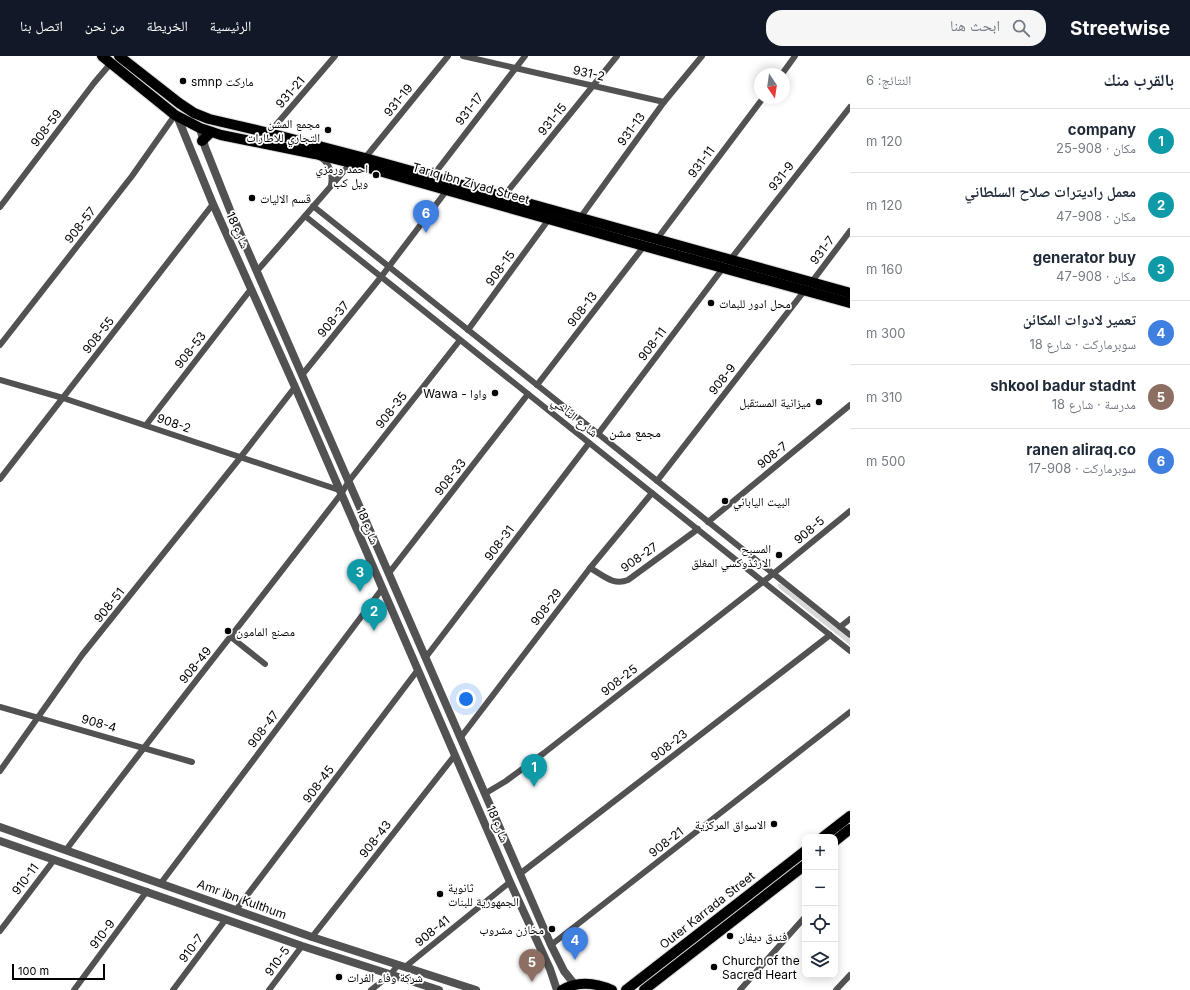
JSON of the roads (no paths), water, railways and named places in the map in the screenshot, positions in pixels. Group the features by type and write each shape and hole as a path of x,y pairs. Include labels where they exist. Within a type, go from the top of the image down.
{"main road":[{"name":"Tariq ibn Ziyad Street","path":"95,56 108,61 176,116 211,132 351,163 723,268 808,286 850,293"},
{"name":"Tariq ibn Ziyad Street","path":"119,56 179,103 194,113 217,122 268,133 365,158 657,239 730,260 808,286 850,303"},
{"path":"202,141 211,132"},
{"path":"827,834 850,816"},
{"path":"838,839 850,829"},
{"name":"Outer Karrada Street","path":"626,990 802,853"},
{"name":"Outer Karrada Street","path":"644,990 802,867"},
{"path":"562,990 575,985 588,983 600,985 612,990"}],"street":[{"name":"931-21","path":"265,144 268,133 335,56"},
{"name":"931-19","path":"365,158 448,56"},
{"name":"931-2","path":"463,56 664,102"},
{"name":"931-17","path":"432,177 515,68 526,56"},
{"name":"931-15","path":"503,196 617,56"},
{"name":"931-13","path":"580,218 664,102 702,56"},
{"path":"786,68 795,56"},
{"name":"908-59","path":"0,207 94,83 108,61"},
{"name":"931-11","path":"657,239 759,104"},
{"name":"931-9","path":"730,260 850,107"},
{"name":"شارع 18","path":"176,116 213,204 295,387 510,882 550,969 557,990"},
{"name":"908-57","path":"0,346 132,176 176,116"},
{"name":"شارع 18","path":"200,128 202,141 233,217 521,873 551,945 564,971 575,985"},
{"path":"315,154 324,159 329,166 332,174 330,186"},
{"path":"257,271 351,163"},
{"name":"908-37","path":"302,375 390,267 447,190"},
{"name":"908-55","path":"0,479 213,204"},
{"name":"شارع التآخي","path":"313,206 850,635"},
{"name":"شارع التآخي","path":"304,216 850,651"},
{"path":"222,222 233,217"},
{"name":"908-15","path":"468,330 549,219"},
{"name":"931-7","path":"808,286 850,231"},
{"name":"908-13","path":"537,385 644,246"},
{"name":"908-11","path":"598,434 723,268"},
{"name":"908-9","path":"658,481 808,286"},
{"name":"908-53","path":"146,425 251,289"},
{"name":"908-35","path":"340,492 460,340"},
{"name":"908-2","path":"0,380 63,398 146,425 340,492"},
{"path":"240,458 295,387"},
{"name":"908-33","path":"389,573 528,394"},
{"name":"908-7","path":"708,522 850,405"},
{"path":"560,420 567,409"},
{"name":"908-31","path":"426,657 590,443"},
{"name":"908-51","path":"0,770 82,655 240,458"},
{"name":"908-49","path":"66,850 144,747 232,637 340,492"},
{"name":"908-29","path":"461,738 590,568 652,493"},
{"name":"908-5","path":"764,582 850,511"},
{"name":"908-27","path":"590,568 613,581 620,583 628,580 698,529"},
{"name":"908-25","path":"486,795 544,753 764,582"},
{"name":"908-47","path":"161,883 382,589"},
{"path":"840,627 850,619"},
{"name":"908-23","path":"521,873 830,635"},
{"path":"232,637 265,664"},
{"path":"416,667 426,657"},
{"name":"908-45","path":"236,910 416,667"},
{"name":"908-4","path":"0,707 144,747 192,762"},
{"name":"908-21","path":"551,945 850,712"},
{"name":"908-43","path":"312,937 455,755"},
{"path":"475,802 486,795"},
{"name":"Amr ibn Kulthum","path":"0,827 312,937 476,990"},
{"name":"Amr ibn Kulthum","path":"0,841 302,946 439,990"},
{"name":"910-11","path":"0,931 54,860"},
{"name":"908-41","path":"371,990 510,882"},
{"name":"910-9","path":"74,990 147,891"},
{"name":"910-7","path":"173,990 226,919"},
{"path":"740,990 802,920"},
{"name":"910-5","path":"269,990 302,946"},
{"path":"836,990 850,975"}],"place":[{"name":"smnp ماركت","path":"183,81"},
{"name":"مجمع المشن التجاري للاطارات","path":"328,130"},
{"name":"احمد ورمزي ويل كب","path":"376,175"},
{"name":"قسم الاليات","path":"252,198"},
{"name":"ranen aliraq.co","path":"426,233"},
{"name":"محل ادور للبمات","path":"711,303"},
{"name":"Wawa - واوا","path":"495,393"},
{"name":"ميزانية المستقبل","path":"819,402"},
{"name":"البيت الياباني","path":"725,501"},
{"name":"المسبح الارثذوكسي المغلق","path":"779,555"},
{"name":"generator buy","path":"360,592"},
{"name":"مصنع المامون","path":"228,631"},
{"name":"معمل راديترات صلاح السلطاني","path":"374,631"},
{"name":"company","path":"534,787"},
{"name":"الاسواق المركزية","path":"774,824"},
{"name":"ثانوية الجمهورية للبنات","path":"440,894"},
{"name":"مخازن مشروب","path":"552,929"},
{"name":"فندق ديفان","path":"730,936"},
{"name":"تعمير لادوات المكائن","path":"575,960"},
{"name":"Church of the Sacred Heart","path":"714,967"},
{"name":"شركة وفاء الفرات","path":"339,977"},
{"name":"shkool badur stadnt","path":"532,982"}],"district":[{"name":"مجمع مشن","path":"635,432"}]}
